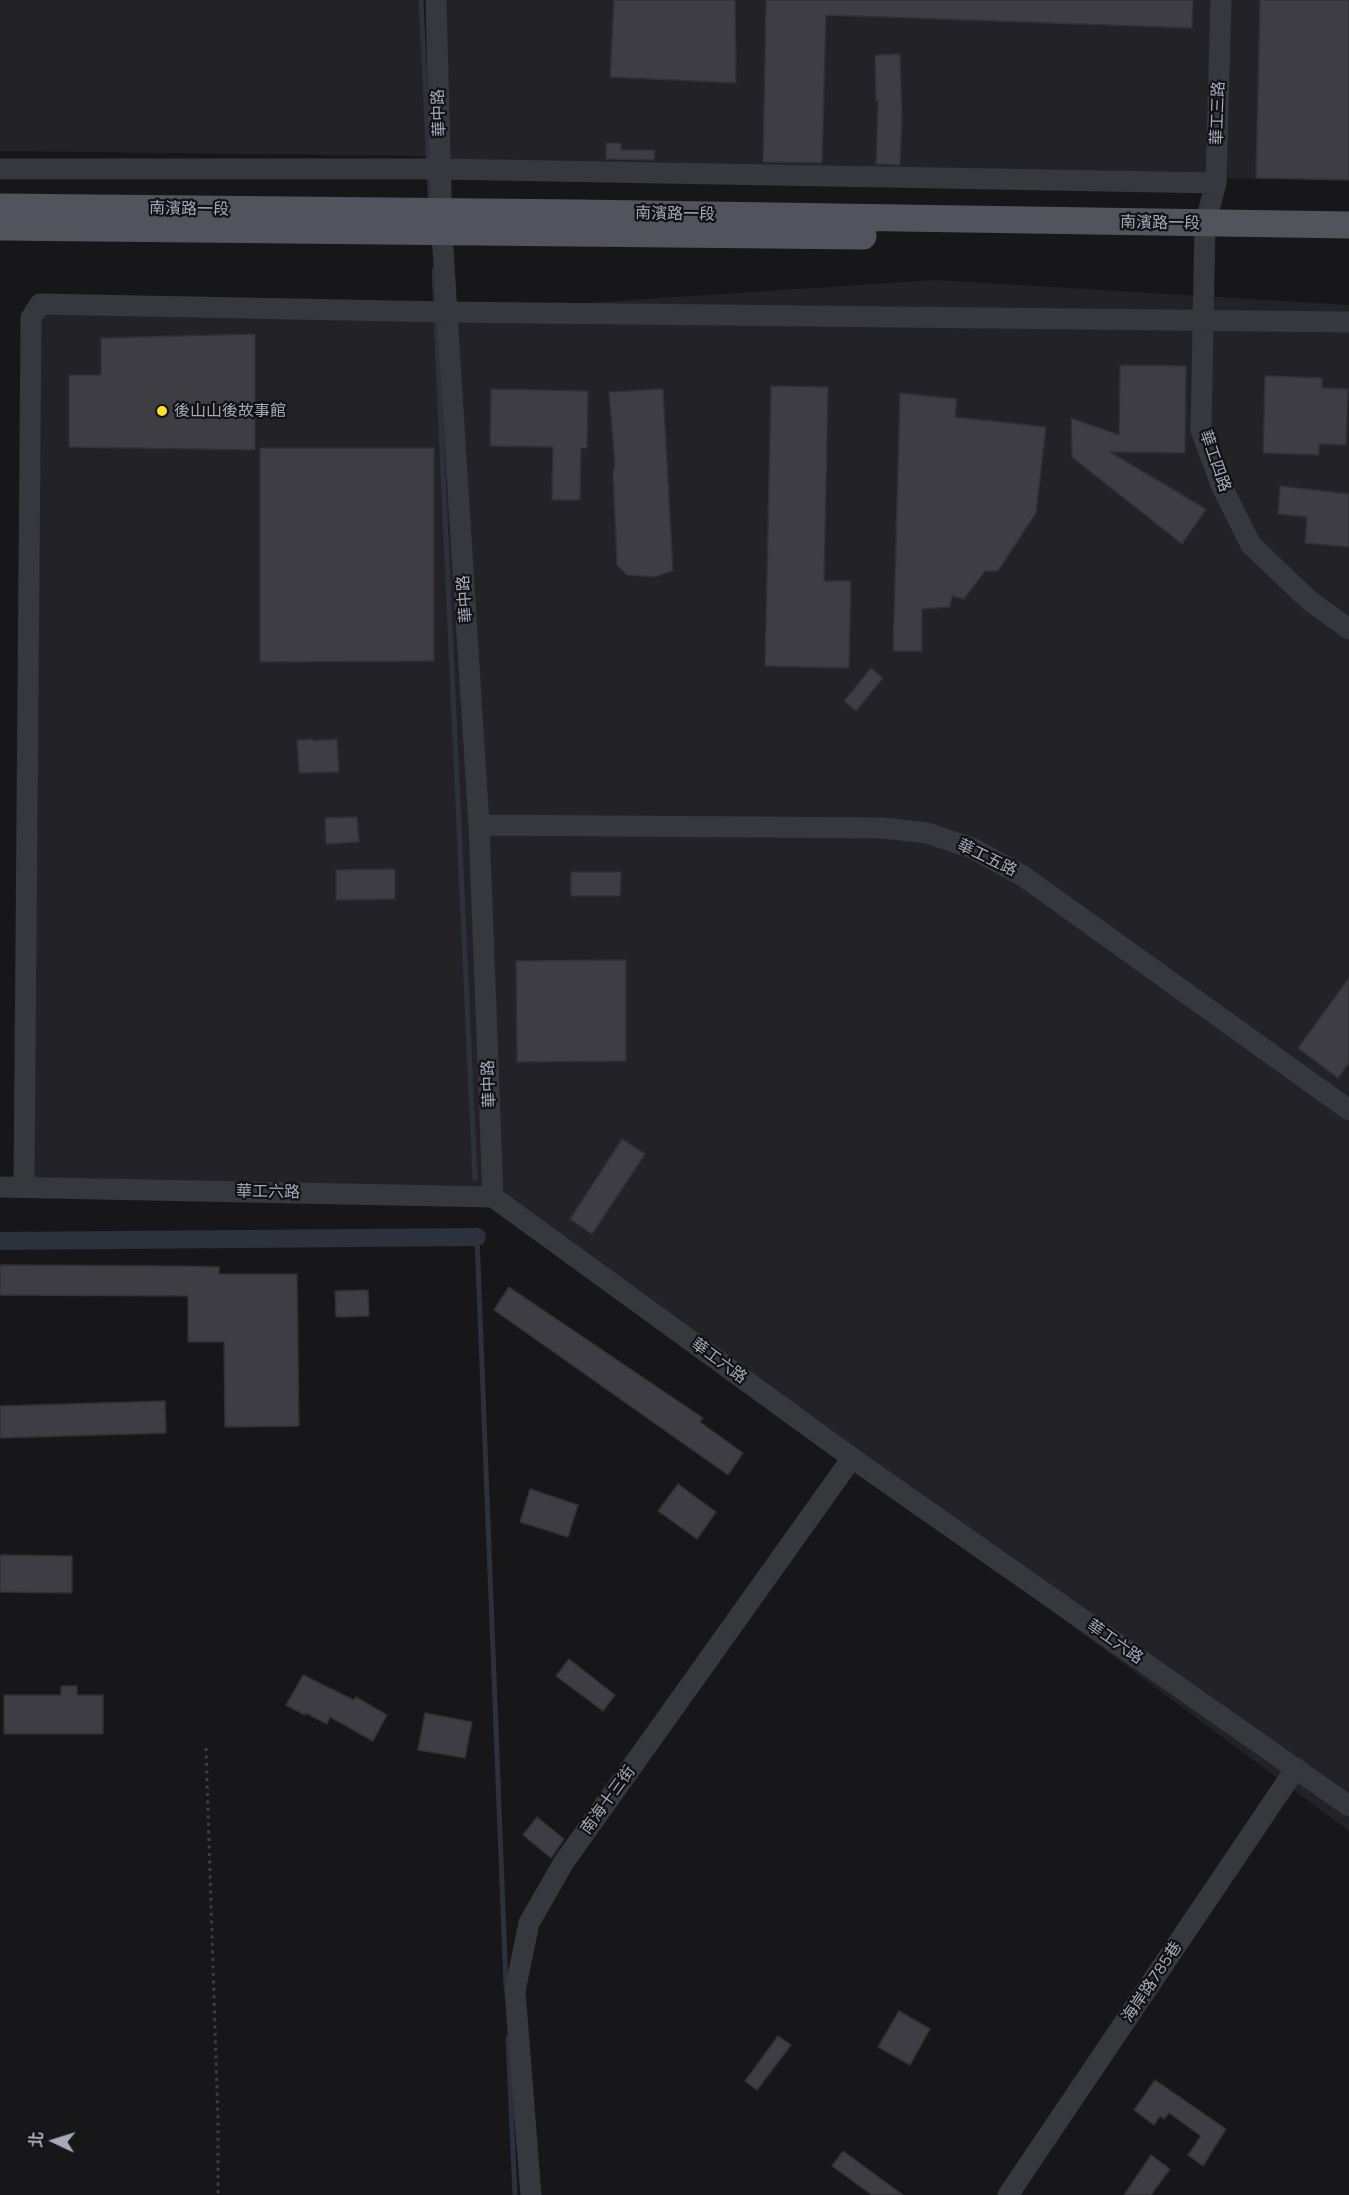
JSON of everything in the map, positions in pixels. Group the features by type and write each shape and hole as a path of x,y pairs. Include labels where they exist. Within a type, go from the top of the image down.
{"main road":[{"name":"南濱路一段","path":"0,207 442,223"},
{"name":"南濱路一段","path":"0,227 442,223 581,213 1205,232 1349,243"},
{"name":"南濱路一段","path":"1205,232 1349,225"}],"street":[{"name":"華中路","path":"436,0 442,223 479,825 493,1197"},
{"name":"華工三路","path":"1205,232 1216,183 1221,0"},
{"path":"0,169 441,169 1216,183"},
{"name":"華工四路","path":"1205,232 1201,430 1222,487 1251,545 1310,602 1349,629"},
{"path":"24,1187 31,318 40,304 447,312 1349,322"},
{"name":"華工五路","path":"479,825 883,828 927,833 972,848 1023,876 1349,1110"},
{"name":"華工六路","path":"0,1187 493,1197 852,1458 1349,1806"},
{"name":"南海十三街","path":"531,2195 515,1991 529,1923 564,1862 852,1458"},
{"name":"海岸路785巷","path":"1008,2195 1296,1768"}],"path":[{"path":"206,1748 218,2195"}],"shaded area":[{"path":"0,0 420,0 428,156 0,151"},
{"path":"440,0 1349,0 1349,180 445,167"},
{"path":"936,280 1349,305 1349,1831 493,1197 24,1187 40,304 447,312"}],"building":[{"path":"614,0 735,0 736,83 610,77"},
{"path":"766,0 1193,0 1192,28 826,15 822,163 763,162"},
{"path":"1260,0 1349,0 1349,180 1256,178"},
{"path":"900,54 902,119 900,165 876,164 878,101 876,101 875,55"},
{"path":"606,143 621,143 621,150 655,150 654,160 606,159"},
{"name":"後山山後故事館","path":"255,334 255,450 69,447 69,375 101,375 101,338"},
{"path":"1120,365 1186,366 1185,453 1110,452 1206,509 1182,544 1072,457 1071,418 1119,435"},
{"path":"1265,376 1322,378 1322,388 1348,389 1346,445 1319,444 1319,455 1263,453"},
{"path":"771,386 828,387 824,581 851,581 849,668 765,666"},
{"path":"491,389 588,391 587,448 581,448 580,500 552,500 553,447 490,446"},
{"path":"663,389 673,571 654,577 627,575 617,565 613,473 615,463 609,392"},
{"path":"900,393 957,399 955,417 1046,427 1036,513 998,571 985,571 964,599 952,596 950,607 922,609 922,651 893,651"},
{"path":"260,448 434,448 434,661 260,662"},
{"path":"1280,486 1349,494 1349,547 1305,543 1307,517 1278,514"},
{"path":"871,668 883,678 856,711 844,701"},
{"path":"313,739 313,741 337,739 339,772 299,773 297,740"},
{"path":"357,817 359,842 326,844 325,818"},
{"path":"395,869 395,899 336,900 336,870"},
{"path":"571,872 621,872 620,896 571,896"},
{"path":"626,960 626,1061 517,1062 516,961"},
{"path":"1349,978 1349,1063 1338,1078 1298,1048"},
{"path":"622,1139 645,1154 592,1234 570,1219"},
{"path":"0,1265 219,1267 219,1274 297,1274 299,1426 225,1427 224,1342 188,1342 188,1296 0,1295"},
{"path":"509,1287 703,1418 700,1422 743,1453 728,1475 494,1310"},
{"path":"368,1290 369,1316 336,1317 335,1291"},
{"path":"165,1401 166,1433 0,1438 0,1406"},
{"path":"678,1484 716,1512 697,1539 658,1511"},
{"path":"530,1489 578,1505 568,1537 520,1522"},
{"path":"0,1555 72,1556 72,1593 0,1592"},
{"path":"569,1659 615,1695 603,1711 556,1676"},
{"path":"303,1675 354,1700 356,1697 387,1715 373,1741 330,1717 327,1724 286,1705"},
{"path":"61,1686 77,1686 77,1695 103,1695 103,1734 4,1734 4,1695 61,1695"},
{"path":"425,1713 472,1722 465,1758 418,1750"},
{"path":"537,1817 564,1839 551,1858 523,1835"},
{"path":"899,2011 930,2029 910,2065 878,2047"},
{"path":"778,2036 791,2045 757,2090 745,2081"},
{"path":"1155,2080 1226,2129 1203,2166 1188,2155 1201,2136 1169,2113 1164,2119 1160,2116 1154,2125 1134,2110"},
{"path":"843,2151 903,2195 872,2195 832,2166"},
{"path":"1151,2155 1170,2169 1151,2195 1124,2195"}],"waterway":[{"path":"421,0 429,165"},
{"path":"429,174 431,204"},
{"path":"434,270 436,308"},
{"path":"436,318 475,1179"},
{"path":"477,1237 506,1987"},
{"path":"0,1241 477,1237"},
{"path":"508,2038 515,2195"}],"place":[{"name":"後山山後故事館","path":"162,411"}]}
